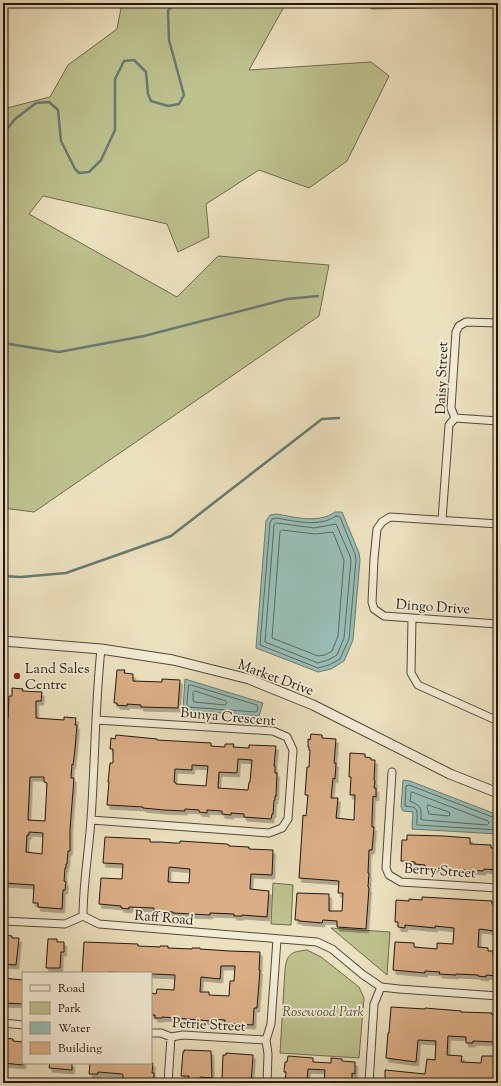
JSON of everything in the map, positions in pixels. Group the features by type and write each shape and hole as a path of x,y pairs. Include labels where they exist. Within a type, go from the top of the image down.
{"street":[{"name":"Daisy Street","path":"442,520 449,424 455,418 452,408 456,332 459,326 466,322 498,322"},
{"path":"455,418 498,421"},
{"name":"Dingo Drive","path":"442,520 390,517 382,522 376,529 372,602 374,609 384,616 498,624"},
{"path":"442,520 498,524"},
{"path":"412,618 411,673 418,685 498,721"},
{"name":"Market Drive","path":"3,641 100,649 173,660 250,679 312,705 450,774 498,793"},
{"path":"3,921 65,924 83,916 83,900 91,820 100,649"},
{"name":"Bunya Crescent","path":"91,820 269,833 282,828 288,819 293,750 287,737 273,731 96,720"},
{"name":"Berry Street","path":"392,772 386,868 389,876 401,882 498,888"},
{"name":"Raff Road","path":"83,916 99,924 317,942 332,949 362,974 381,987 498,996"},
{"path":"267,1083 268,1054 266,1040 270,1024 277,939"},
{"path":"369,1083 374,1004 381,987"},
{"path":"3,1023 22,1025"},
{"name":"Petrie Street","path":"152,1032 161,1033 171,1037 183,1035 266,1040"},
{"path":"168,1083 171,1037"}],"green space":[{"path":"122,3 286,3 249,70 371,62 389,76 347,161 309,188 259,170 206,204 209,237 178,252 167,224 43,196 29,214 177,297 218,256 329,265 319,316 34,512 3,508 3,101 7,108 50,97 68,65 117,29"},
{"path":"363,3 474,3 467,7 372,9"},
{"path":"273,883 293,885 291,925 271,924"},
{"path":"331,928 390,932 387,975"},
{"name":"Rosewood Park","path":"307,950 321,957 359,987 364,998 359,1058 280,1053 285,970 287,960 291,954"}],"water":[{"path":"335,512 342,512 359,553 360,560 353,640 344,661 331,669 318,672 256,648 266,521 270,515 276,514 314,519 328,516"},
{"path":"185,679 263,703 259,716 183,710"},
{"path":"403,780 410,781 498,815 498,834 412,829 413,812 403,811 401,807"}],"building":[{"path":"117,670 125,670 124,673 133,674 133,681 162,682 162,679 180,680 178,708 141,707 141,705 127,704 127,706 117,705 117,703 114,703"},
{"path":"12,688 23,689 22,691 42,692 41,701 36,701 36,718 64,720 64,717 76,718 75,725 77,725 75,749 71,778 74,778 70,829 70,851 68,851 67,864 65,868 64,881 66,882 65,890 63,890 62,909 38,907 38,903 33,903 34,885 3,883 3,759 9,696 12,696","holes":["30,777 44,777 44,782 47,783 45,821 28,820","29,832 43,833 42,854 26,852 27,835 29,835"]},
{"path":"311,734 322,735 322,738 336,739 334,763 336,763 335,779 333,778 331,798 338,798 336,818 354,820 355,795 350,795 350,753 365,754 365,757 375,760 374,788 376,788 376,797 373,796 372,827 374,827 372,850 369,850 369,888 366,929 337,927 337,921 323,920 322,923 295,920 297,893 329,894 329,911 342,911 343,893 338,893 339,881 299,878 303,815 306,816 308,795 305,795 310,750 308,747 308,739 310,740"},
{"path":"116,735 157,740 211,743 211,746 225,747 225,744 234,744 233,747 249,748 249,745 276,746 274,766 275,773 277,773 276,796 271,819 244,817 244,814 222,814 222,811 207,810 207,813 199,812 199,810 164,810 107,805 110,763 113,763 113,749 110,749 111,738 115,739","holes":["238,759 252,760 248,790 218,788 219,772 237,773","192,765 208,766 206,786 176,784 174,782 175,769 192,770"]},
{"path":"407,835 470,838 470,844 491,845 491,848 498,848 498,870 484,869 483,871 430,868 425,867 425,865 415,864 415,862 401,861 402,840 407,840"},
{"path":"105,837 150,839 150,842 180,843 180,841 227,844 229,846 249,847 249,849 273,850 272,875 251,874 250,889 269,891 267,917 242,915 234,916 234,914 210,913 210,915 173,913 154,911 154,908 129,907 129,909 121,908 121,906 99,904 101,878 122,879 123,864 103,863","holes":["169,867 190,869 189,883 168,882"]},
{"path":"422,897 492,901 492,904 498,904 495,931 479,929 478,947 488,948 488,951 493,951 493,955 498,955 498,976 486,975 486,977 478,975 439,974 440,972 425,971 425,973 393,970 395,942 414,943 414,947 437,949 437,943 453,944 454,928 405,925 405,928 398,927 398,922 395,922 396,900 422,900"},
{"path":"3,935 12,936 12,938 19,938 16,965 3,964"},
{"path":"48,939 57,939 57,942 64,942 64,952 61,952 60,968 46,968"},
{"path":"84,942 138,944 138,946 168,946 168,948 200,948 260,952 257,1008 254,1008 253,1025 225,1023 225,1020 212,1019 212,1021 162,1017 155,1018 155,1015 152,1015 152,993 156,994 157,989 174,990 175,975 152,974 152,972 82,972","holes":["221,966 235,966 234,981 230,981 229,996 209,995 209,992 200,992 201,977 220,979"]},
{"path":"3,978 22,980 22,1004 3,1003"},
{"path":"391,1007 492,1013 492,1015 498,1016 495,1042 473,1041 473,1043 466,1043 466,1037 448,1036 447,1055 462,1056 461,1062 481,1063 482,1056 496,1056 494,1083 397,1083 397,1081 385,1081 385,1070 425,1074 427,1059 435,1060 436,1041 418,1040 416,1062 386,1058"},
{"path":"3,1038 22,1042 23,1065 3,1063"},
{"path":"184,1050 211,1051 212,1078 200,1077 200,1082 189,1082 189,1076 181,1076"},
{"path":"226,1053 253,1055 251,1083 224,1083 225,1079 222,1079 223,1055 226,1055"},
{"path":"288,1056 313,1058 313,1062 331,1063 331,1058 355,1062 355,1074 352,1073 352,1082 332,1081 332,1083 324,1083 325,1070 308,1069 307,1083 285,1083 285,1062 287,1062"},
{"path":"153,1063 152,1073 154,1073 154,1081 123,1079 122,1074 98,1072 98,1074 89,1074 90,1064"},
{"path":"50,1064 72,1064 72,1070 49,1068"}],"waterway":[{"path":"3,134 15,119 36,103 49,102 58,110 61,141 75,169 79,173 89,172 101,160 115,130 115,79 124,61 134,60 146,72 148,94 151,101 168,106 179,104 184,95 169,40 168,11 173,3"},
{"path":"3,343 59,352 144,336 287,299 318,296"},
{"path":"3,576 21,577 66,573 171,536 322,419 339,418"}],"place":[{"name":"Land Sales Centre","path":"17,676"}]}
